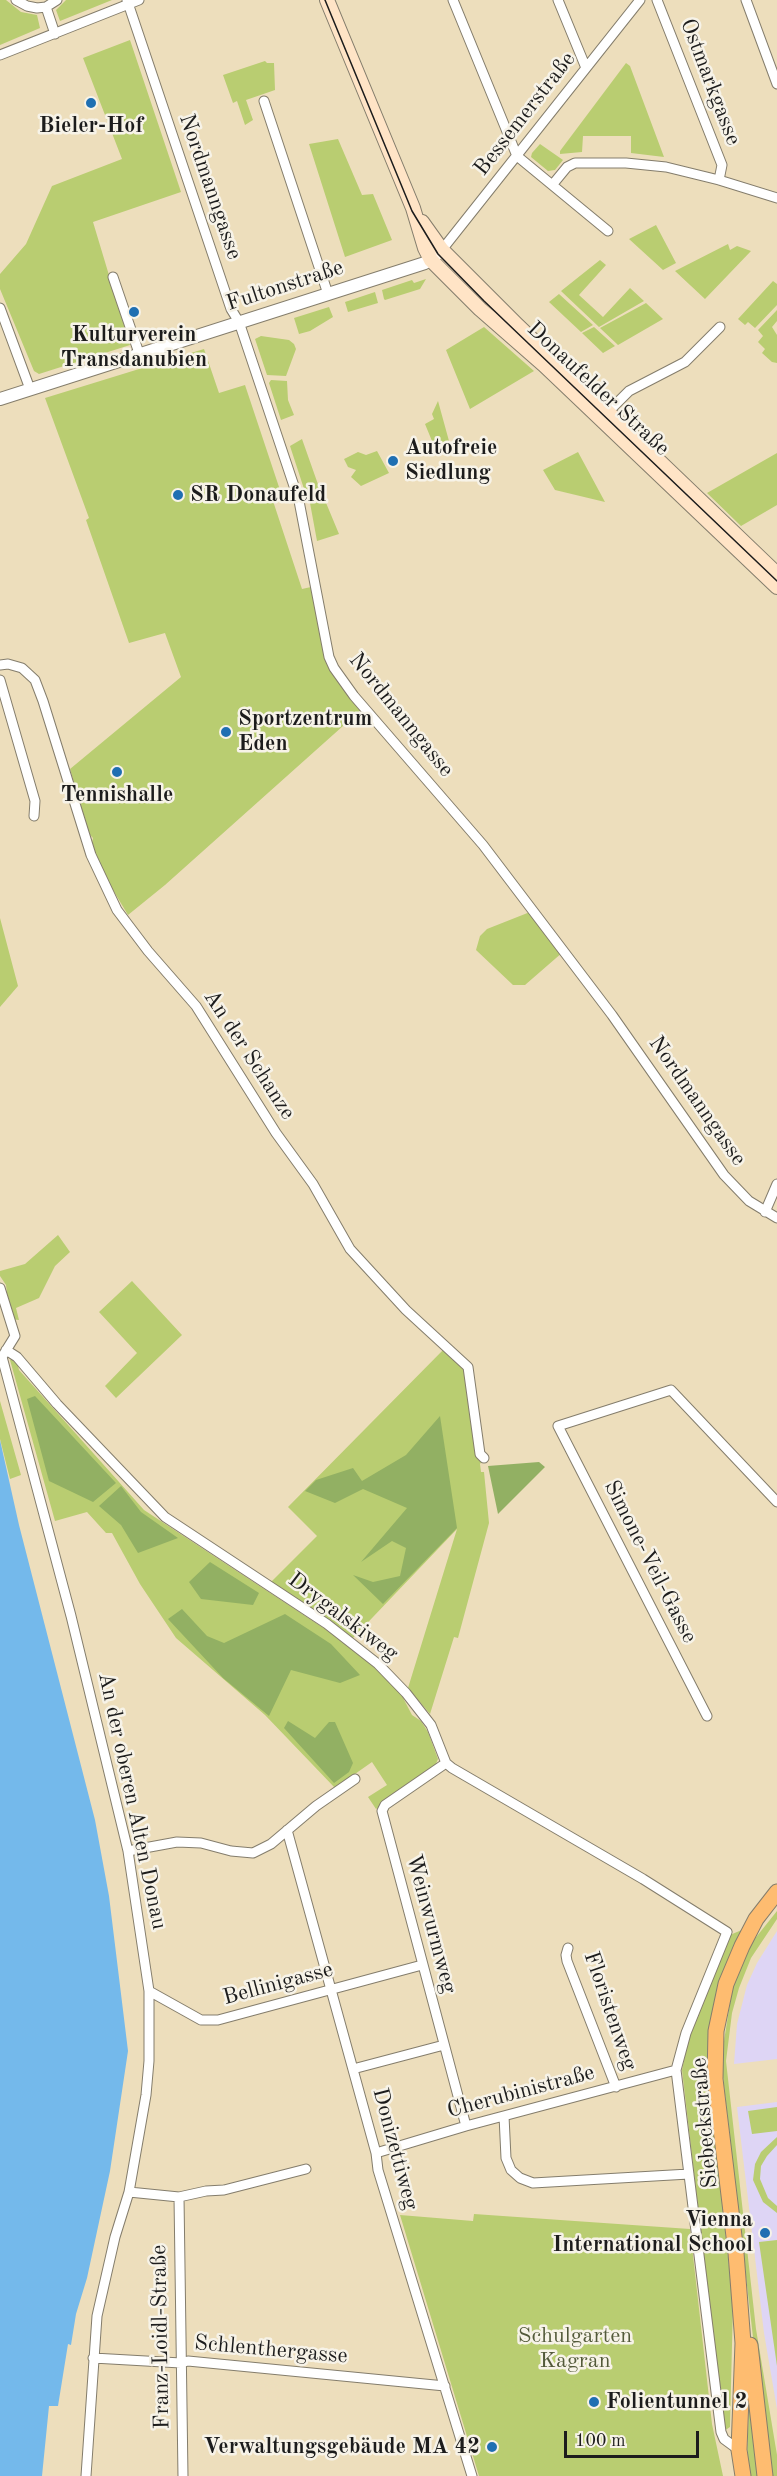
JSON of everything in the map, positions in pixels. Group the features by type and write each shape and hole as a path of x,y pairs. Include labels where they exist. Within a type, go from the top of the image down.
{"main road":[{"name":"Donaufelder Straße","path":"327,0 413,208 425,248 438,253 777,587"},
{"name":"Donaufelder Straße","path":"604,415 777,574"},
{"path":"744,1947 756,1919 777,1892"},
{"path":"744,1947 777,1906"},
{"name":"Siebeckstraße","path":"743,2476 739,2450 743,2343 736,2253 715,2079 716,2031 720,2010 726,1984 744,1947"},
{"name":"Siebeckstraße","path":"744,1947 725,2010 720,2078 765,2476"}],"street":[{"path":"16,0 27,6 46,7 57,0"},
{"path":"0,56 127,2 139,0"},
{"path":"453,0 517,156 608,231"},
{"path":"558,0 586,68"},
{"name":"Bessemerstraße","path":"438,253 640,0"},
{"name":"Ostmarkgasse","path":"657,0 722,165 719,180"},
{"path":"746,0 777,84"},
{"name":"Nordmanngasse","path":"127,2 299,501 329,657 334,668 354,696 483,845 618,1023 724,1175 749,1201 777,1218"},
{"path":"46,7 55,34"},
{"path":"264,101 328,294"},
{"path":"553,184 571,164 586,162 647,164 719,180 777,198"},
{"name":"Fultonstraße","path":"30,389 140,356 328,294 438,253"},
{"path":"113,277 140,356"},
{"path":"0,308 30,389 0,399"},
{"path":"604,415 629,392 686,362 720,327"},
{"name":"An der Schanze","path":"0,665 8,664 22,668 34,680 43,701 92,855 117,910 148,951 196,1006 276,1133 313,1184 350,1249 406,1310 468,1367 480,1454 484,1458"},
{"path":"0,680 35,801 34,816"},
{"path":"765,1212 777,1184"},
{"name":"An der oberen Alten Donau","path":"0,1288 15,1336 2,1357 74,1627 128,1851 149,1991 147,2084 129,2192 102,2293 93,2358 86,2476"},
{"name":"Drygalskiweg","path":"6,1350 17,1357 57,1404 165,1516 327,1624 378,1664 406,1693 431,1725 446,1763"},
{"name":"Simone-Veil-Gasse","path":"708,1716 558,1426 671,1390 777,1502"},
{"name":"Siebeckstraße","path":"446,1763 482,1787 643,1880 727,1932 686,2033 676,2070 721,2432 724,2439 739,2450"},
{"name":"Weinwurmweg","path":"446,1763 385,1806 382,1811 466,2126"},
{"path":"128,1851 177,1842 201,1843 231,1851 253,1853 271,1844 286,1830 355,1779"},
{"name":"Donizettiweg","path":"286,1830 332,1990 376,2153 378,2170 472,2476"},
{"name":"Floristenweg","path":"568,1948 567,1961 616,2087"},
{"name":"Bellinigasse","path":"149,1991 201,2020 218,2020 423,1965"},
{"path":"353,2069 444,2045"},
{"name":"Cherubinistraße","path":"376,2153 466,2126 676,2070"},
{"path":"504,2116 506,2158 511,2170 520,2178 534,2183 689,2174"},
{"path":"129,2192 179,2197 206,2190 224,2190 306,2169"},
{"name":"Franz-Loidl-Straße","path":"179,2197 183,2476"},
{"name":"Schlenthergasse","path":"93,2358 181,2363 188,2361 445,2386"}],"shaded area":[{"path":"777,1931 777,2059 734,2064 737,2024 747,1985 757,1963"},
{"name":"Vienna International School","path":"777,2102 777,2409 764,2333 737,2107"}],"green space":[{"path":"0,0 6,0 21,12 37,15 40,28 0,45"},
{"path":"66,0 112,0 60,21 56,10"},
{"path":"130,40 181,192 93,222 130,345 39,374 34,371 0,289 0,274 26,244 52,186 122,159 83,58"},
{"path":"265,61 274,63 275,90 246,100 253,120 245,125 237,101 233,103 223,75"},
{"path":"626,63 630,66 664,157 631,153 631,136 583,136 582,152 560,154 560,151"},
{"path":"338,139 362,195 373,194 392,240 345,257 309,144"},
{"path":"540,144 563,160 555,170 548,171 531,157"},
{"path":"656,225 676,263 663,270 629,239"},
{"path":"728,244 730,250 737,246 751,251 705,299 675,271"},
{"path":"600,260 606,265 579,295 603,317 630,288 644,301 599,327 561,291"},
{"path":"426,279 420,289 384,299 382,290 412,280 414,283"},
{"path":"773,281 777,284 777,305 755,328 748,322 745,325 738,319"},
{"path":"375,292 378,303 348,312 345,302"},
{"path":"559,294 593,325 581,332 549,302"},
{"path":"646,303 663,319 618,345 600,328"},
{"path":"329,307 333,317 310,331 299,334 294,318"},
{"path":"777,310 777,321 772,327 777,335 777,363 772,362 762,353 765,349 758,342 763,336 758,330"},
{"path":"484,327 534,371 470,409 446,350"},
{"path":"594,327 615,346 603,353 582,333"},
{"path":"261,336 289,340 294,344 296,349 286,376 267,375 255,339"},
{"path":"204,349 219,393 245,385 281,493 272,497 274,504 302,589 311,587 325,660 342,687 362,709 165,885 128,915 98,865 92,843 93,838 89,834 70,769 181,677 165,633 129,643 86,520 89,518 45,398"},
{"path":"271,380 287,381 288,400 294,415 281,420 269,383"},
{"path":"438,401 449,441 431,450 428,448 432,441 425,424 434,419 432,414"},
{"path":"302,439 320,490 306,495 290,446"},
{"path":"377,451 389,473 361,486 351,477 356,470 348,467 344,459 358,452 366,455"},
{"path":"578,452 605,502 555,490 543,470"},
{"path":"777,453 777,505 741,526 707,493"},
{"path":"324,498 339,534 317,541 310,503"},
{"path":"530,912 563,952 525,985 513,985 476,950 480,936 487,929"},
{"path":"0,918 18,986 0,1007"},
{"path":"58,1235 70,1252 55,1266 39,1298 16,1308 19,1320 10,1319 6,1285 0,1276 0,1271 25,1264"},
{"path":"132,1281 182,1335 116,1398 105,1386 137,1353 99,1312"},
{"path":"446,1347 468,1367 475,1383 484,1458 480,1464 481,1472 484,1472 489,1523 458,1638 454,1637 430,1714 408,1688 457,1529 352,1639 271,1582 317,1536 288,1507"},
{"path":"13,1358 19,1370 144,1510 325,1629 365,1657 383,1674 401,1694 412,1715 421,1721 428,1732 438,1759 435,1766 376,1809 368,1797 387,1785 372,1762 335,1788 265,1715 176,1638 140,1584 112,1533 106,1533 87,1512 55,1521 10,1360"},
{"path":"35,1396 116,1483 93,1502 49,1481 27,1399"},
{"path":"0,1401 21,1475 10,1479 0,1439"},
{"path":"440,1416 457,1528 383,1604 353,1575 373,1582 400,1576 406,1548 392,1541 361,1562 407,1508 363,1489 335,1503 305,1491 316,1480 353,1468 362,1481 406,1455"},
{"path":"539,1462 545,1467 498,1514 488,1466"},
{"path":"121,1486 141,1512 178,1538 138,1553 121,1525 99,1506"},
{"path":"210,1562 259,1593 253,1605 201,1599 189,1582"},
{"path":"182,1609 207,1636 224,1643 285,1614 331,1644 360,1675 340,1683 291,1670 269,1716 223,1678 168,1619"},
{"path":"288,1721 315,1738 329,1722 335,1722 353,1763 349,1772 334,1783 284,1728"},
{"path":"777,1911 777,1919 751,1958 739,1988 732,2013 726,2061 756,2329 777,2455 777,2476 769,2476 723,2077 723,2047 732,1991 741,1965 753,1941"},
{"path":"744,1929 732,1949 718,1986 709,2036 708,2069 733,2304 730,2427 724,2431 682,2070 689,2035 730,1935"},
{"path":"777,2107 777,2131 752,2134 748,2111"},
{"path":"777,2137 777,2145 761,2166 760,2179 768,2198 777,2206 777,2213 763,2202 753,2180 755,2164 761,2152"},
{"name":"Schulgarten Kagran","path":"474,2214 690,2229 712,2424 723,2476 479,2476 400,2215 473,2221"},
{"path":"777,2240 777,2366 759,2242"},
{"path":"749,2405 760,2476 749,2476 747,2459"}],"water":[{"path":"0,1440 19,1525 95,1820 109,1896 128,2051 110,2171 87,2278 76,2314 71,2345 68,2344 58,2406 49,2406 42,2476 0,2476"}],"tram line":[{"path":"325,0 412,211 438,254 484,301 777,581"}],"place":[{"name":"Bieler-Hof","path":"91,103"},
{"name":"Kulturverein Transdanubien","path":"134,312"},
{"name":"Autofreie Siedlung","path":"393,461"},
{"name":"SR Donaufeld","path":"178,495"},
{"name":"Sportzentrum Eden","path":"226,732"},
{"name":"Tennishalle","path":"117,772"},
{"name":"Vienna International School","path":"765,2233"},
{"name":"Folientunnel 2","path":"594,2402"},
{"name":"Verwaltungsgebäude MA 42","path":"492,2447"}]}
